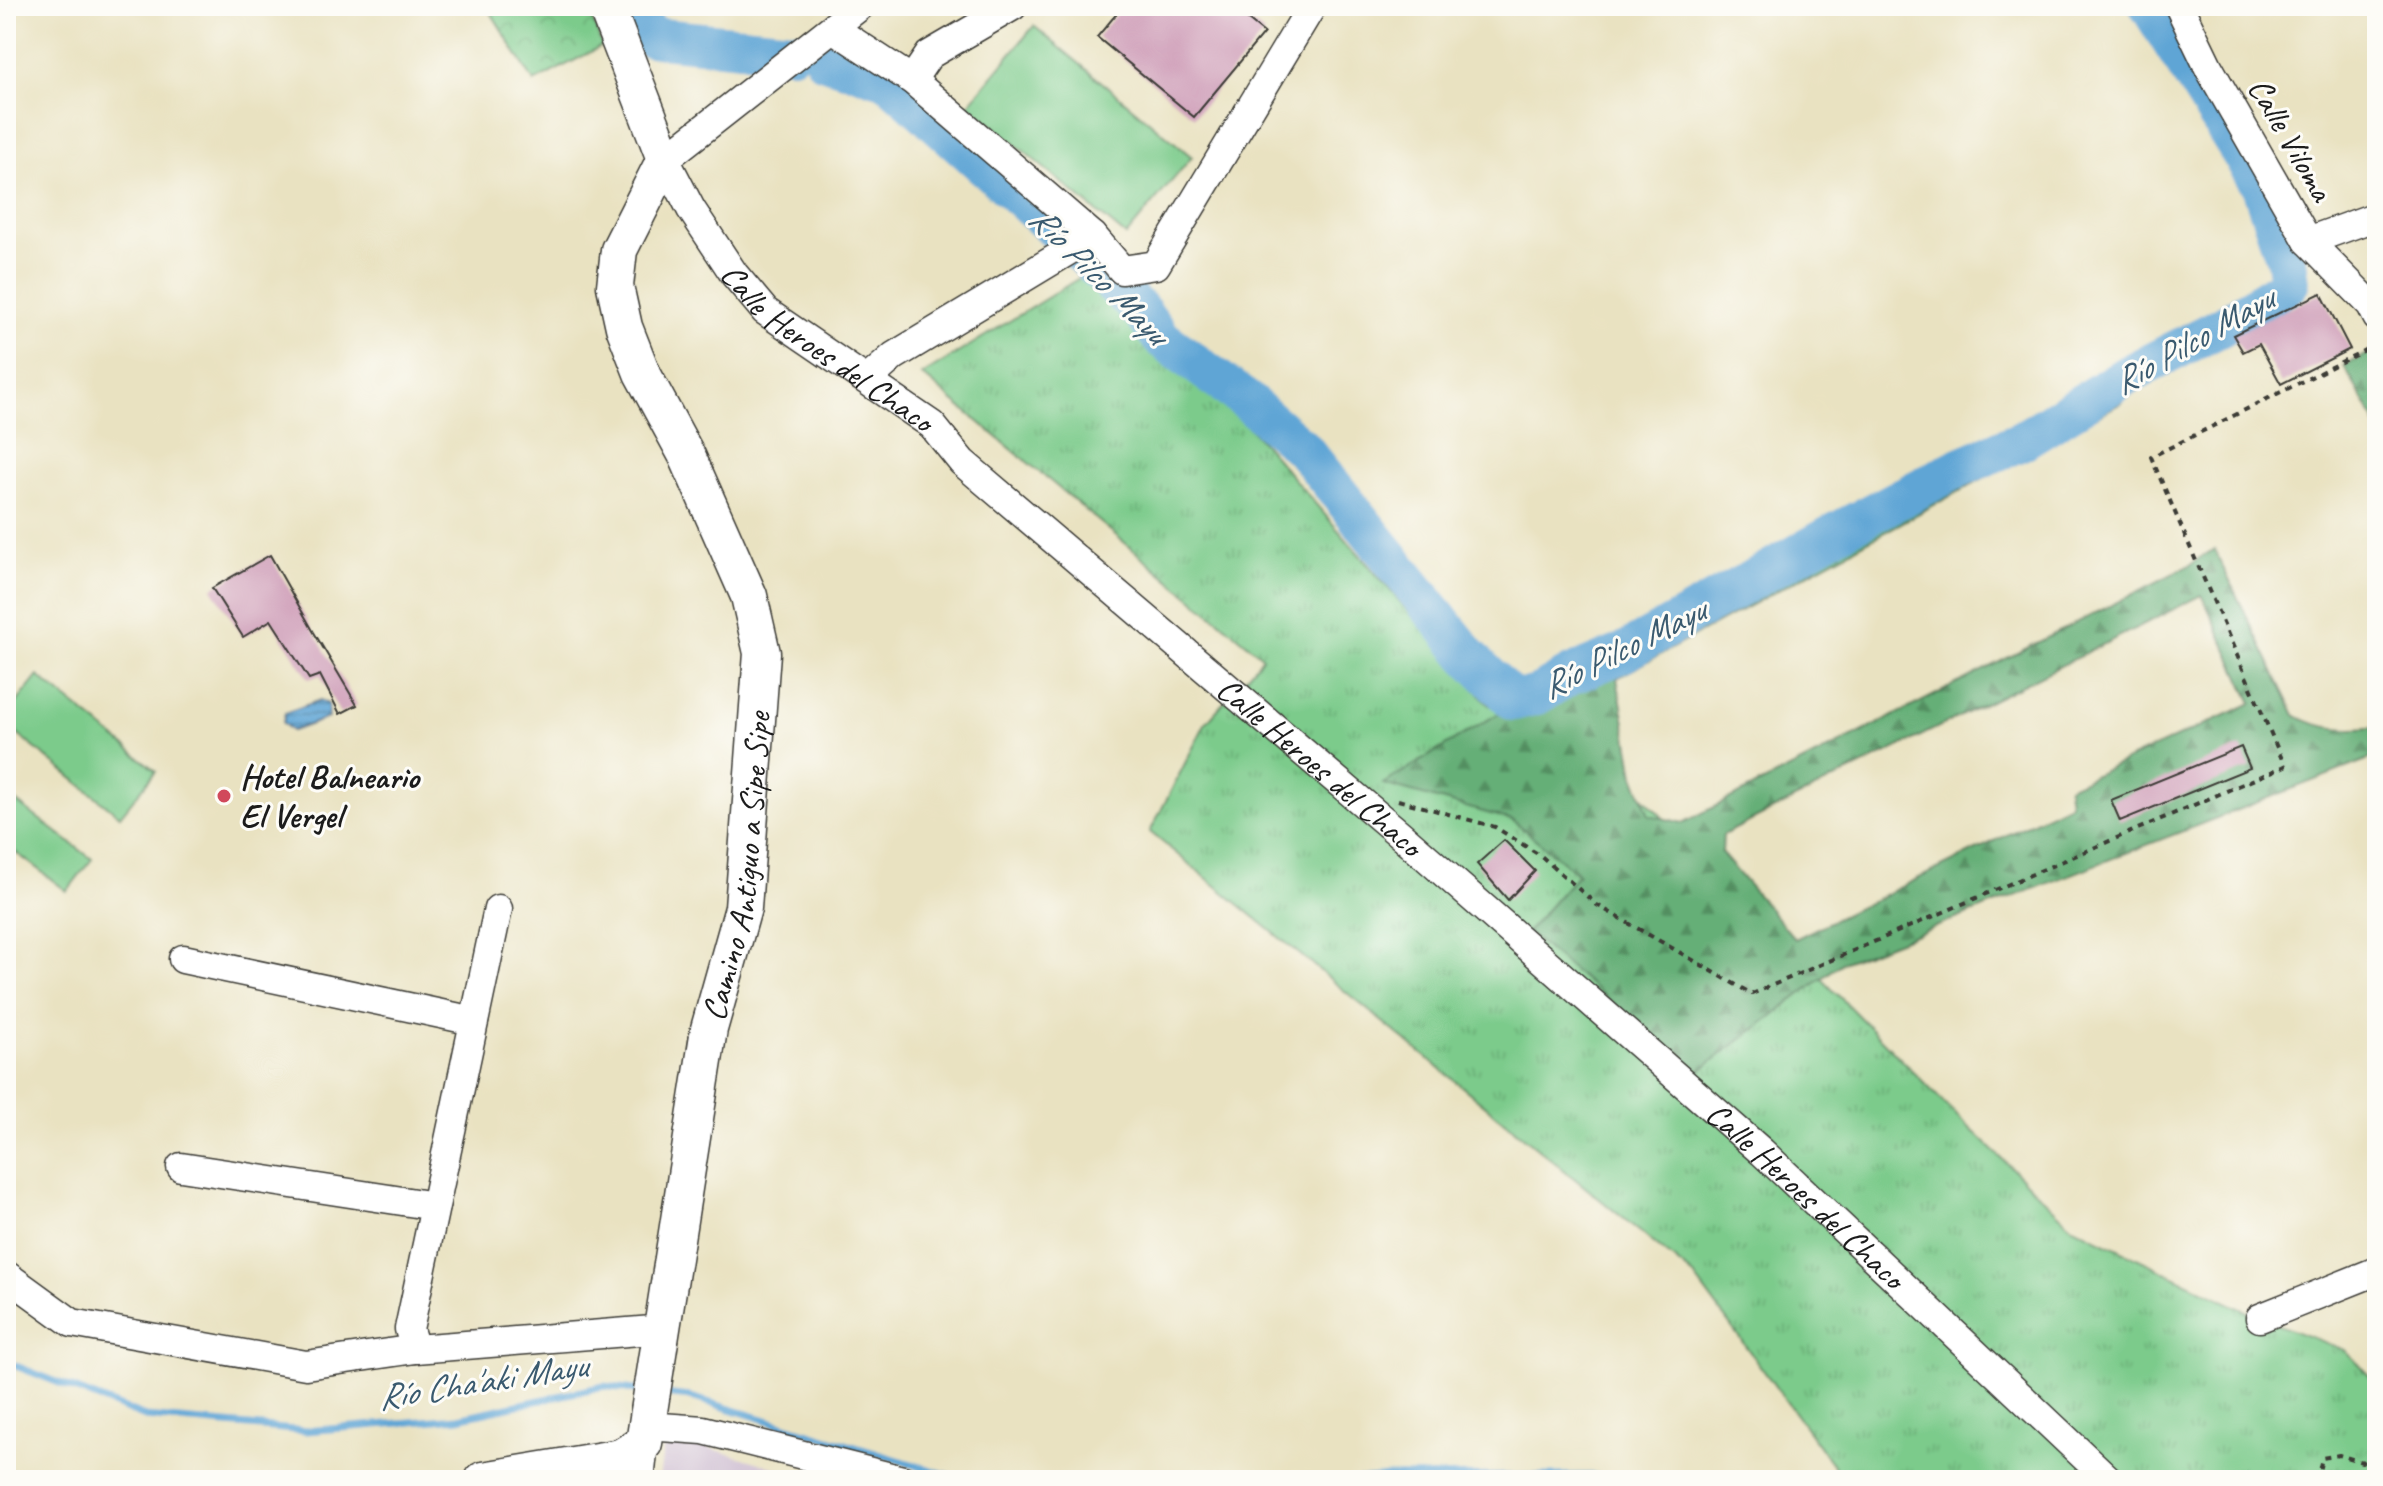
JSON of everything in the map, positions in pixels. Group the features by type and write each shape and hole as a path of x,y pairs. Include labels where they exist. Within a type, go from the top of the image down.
{"main road":[{"name":"Calle Heroes del Chaco","path":"606,6 665,159"},
{"name":"Camino Antiguo a Sipe Sipe","path":"649,1417 709,1029 743,908 762,653 749,596 687,456 642,373 624,327 615,286 619,250 665,159"},
{"path":"483,1480 621,1457 649,1417"}],"street":[{"path":"665,159 860,6"},
{"path":"912,80 929,55 1013,6"},
{"path":"834,29 912,80 1093,236 1122,270 1156,265 1312,6"},
{"name":"Calle Viloma","path":"2179,6 2209,68 2308,241 2377,216"},
{"name":"Calle Heroes del Chaco","path":"665,159 691,209 734,274 765,311 932,425 962,462 1402,836 1762,1152 2109,1480"},
{"path":"867,380 894,356 1093,236"},
{"path":"2308,241 2371,305 2377,317"},
{"path":"415,1349 409,1329 498,909"},
{"path":"183,959 474,1021"},
{"path":"181,1167 435,1206"},
{"path":"2260,1318 2377,1271"},
{"path":"6,1275 72,1323 306,1365 415,1349 665,1329"},
{"path":"640,1480 649,1417 903,1480"}],"path":[{"path":"1387,797 1495,827 1541,856 1597,905 1752,994 2285,766 2151,457 2377,344"},
{"path":"2317,1480 2322,1458 2339,1455 2362,1462 2377,1445"}],"shaded area":[{"path":"665,1435 817,1480 659,1480"}],"green space":[{"path":"487,6 588,6 602,46 534,82"},
{"path":"1034,26 1192,157 1126,236 968,105"},
{"path":"1097,267 1257,436 1489,705 1567,720 1948,1107 2073,1227 2260,1318 2345,1350 2377,1384 2377,1480 1844,1480 1694,1276 1150,832 1205,724 1263,657 922,375"},
{"path":"2374,350 2377,356 2377,425 2344,366"},
{"path":"2129,374 2121,403 1617,678 1634,775 1649,815 1683,823 2190,565 2214,549 2295,715 2314,724 2335,728 2377,727 2377,756 1842,963 1697,1073 1527,932 1578,874 1512,820 1383,784 1496,715 1621,654 1730,589 1958,468 2021,441","holes":["2202,595 2252,703 2068,787 2070,804 1795,939 1722,854 1723,835"]},
{"path":"38,676 156,771 120,816 6,725 6,716"},
{"path":"6,794 92,859 67,891 6,845"}],"water":[{"path":"320,700 328,704 328,718 292,731 283,723 285,713"}],"building":[{"path":"1123,6 1231,6 1264,33 1194,117 1097,37"},
{"path":"2321,293 2350,349 2281,384 2259,344 2243,352 2233,335"},
{"path":"270,555 357,705 340,714 320,675 309,679 271,620 243,637 212,588"},
{"path":"2241,747 2250,768 2120,821 2111,800"},
{"path":"1504,840 1535,871 1508,900 1477,864"}],"waterway":[{"path":"634,6 650,37 792,51"},
{"name":"Río Pilco Mayu","path":"825,60 887,79 1075,247 1142,312 1161,338 1247,401 1304,450 1468,655 1514,701 1537,695 1571,675 1621,654 1835,533 1958,468 2021,441 2129,374 2219,328 2289,284 2286,260 2261,186 2149,6"},
{"name":"Río Cha'aki Mayu","path":"6,1362 145,1417 306,1431 458,1418 604,1386 642,1391"},
{"name":"Río Cha'aki Mayu","path":"663,1394 691,1397 964,1480"},
{"name":"Río Cha'aki Mayu","path":"1360,1480 1389,1477 1595,1476 1611,1480"}],"place":[{"name":"Hotel Balneario El Vergel","path":"224,796"}]}
